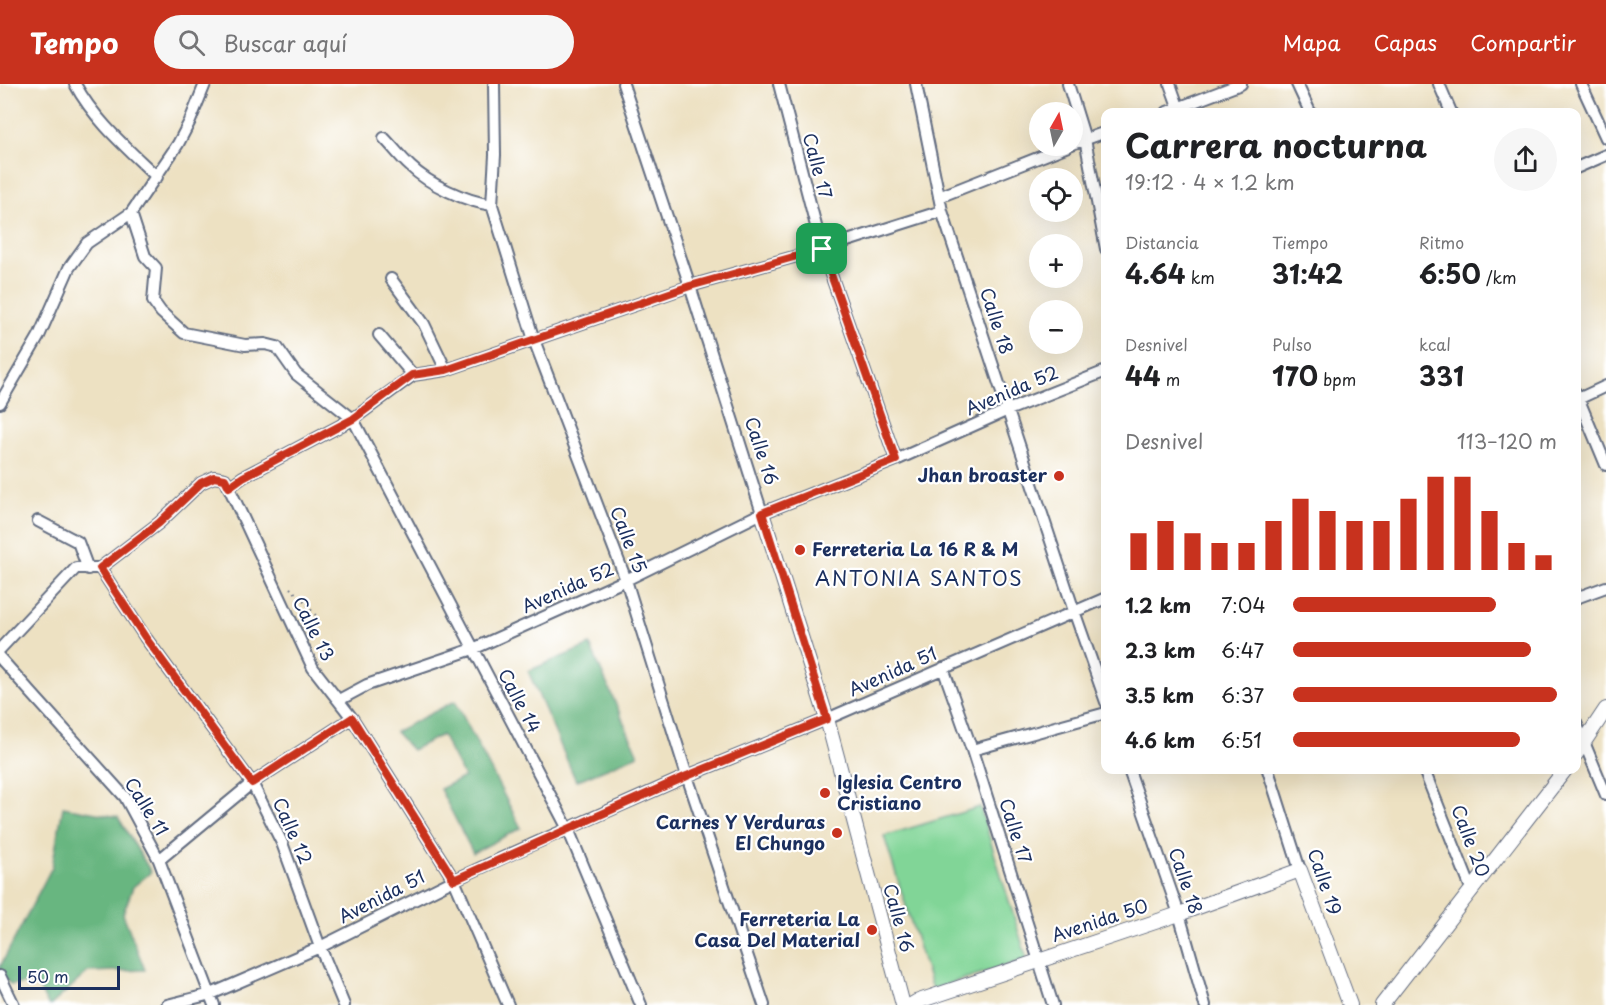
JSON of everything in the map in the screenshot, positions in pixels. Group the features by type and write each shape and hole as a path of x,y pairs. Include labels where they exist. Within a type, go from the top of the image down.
{"street":[{"path":"75,84 80,94 112,134 157,177"},
{"path":"2,396 39,336 69,268 87,243 131,213 157,177 190,121 206,84"},
{"name":"Calle 15","path":"494,84 495,154 492,205 534,340 626,580 687,776 764,1005"},
{"name":"Calle 16","path":"623,84 690,286 827,719 903,1005"},
{"name":"Calle 17","path":"779,84 822,249 896,460"},
{"name":"Calle 18","path":"916,84 942,211 1101,688"},
{"path":"1068,84 1085,139 1101,223"},
{"path":"1170,84 1178,108"},
{"path":"1186,108 1240,84"},
{"path":"1297,84 1308,108"},
{"path":"1438,84 1449,108"},
{"path":"1581,84 1606,138"},
{"path":"1085,139 1101,134"},
{"path":"384,138 412,168 446,190 476,202 492,205"},
{"path":"1581,166 1606,155"},
{"path":"939,197 1042,156"},
{"path":"0,649 76,568 94,568 159,523 201,483 214,477 227,483 243,477 353,419 412,375 446,370 690,286 822,249 942,211"},
{"path":"131,213 145,256 156,268 153,300 161,312 184,333 245,345 265,344 277,347 296,374 353,419"},
{"path":"391,279 424,324 446,370"},
{"path":"379,335 412,375"},
{"name":"Avenida 52","path":"339,700 367,685 473,649 626,580 762,513 896,460 1008,410 1101,373"},
{"path":"1581,395 1606,386"},
{"path":"1581,406 1606,465"},
{"name":"Calle 14","path":"353,419 568,829 641,1005"},
{"name":"Calle 13","path":"227,483 313,669 352,718 454,880 508,1005"},
{"name":"Calle 12","path":"38,521 78,542 94,568 252,783 282,843 344,1005"},
{"path":"1581,596 1606,587"},
{"name":"Avenida 51","path":"167,1005 211,994 320,947 454,880 687,776 827,719 1101,600"},
{"name":"Calle 11","path":"0,658 125,797 159,860 214,1005"},
{"name":"Calle 17","path":"943,668 972,750 1053,1005"},
{"path":"1606,709 1581,748 1606,795"},
{"path":"972,750 1101,715"},
{"path":"159,860 252,783 352,718"},
{"name":"Calle 18","path":"1130,774 1179,914 1205,1005"},
{"name":"Calle 19","path":"1269,774 1300,870 1350,1005"},
{"name":"Calle 20","path":"1426,774 1472,891"},
{"path":"1382,1005 1561,774"},
{"name":"Avenida 50","path":"911,1005 1179,914 1300,870"},
{"path":"0,976 14,1005"}],"path":[{"path":"283,581 318,618"}],"green space":[{"path":"590,645 638,755 576,781 528,671"},
{"path":"455,701 521,828 473,853 440,789 464,777 442,735 412,750 395,732"},
{"path":"63,807 118,817 151,872 133,887 123,914 145,970 88,972 51,1005 48,1005 36,982 11,985 0,973 0,967 52,867"},
{"path":"980,807 1027,959 932,989 884,836"}],"place":[{"name":"Jhan broaster","path":"1059,476"},
{"name":"Ferreteria La 16 R & M","path":"800,550"},
{"name":"Iglesia Centro Cristiano","path":"825,793"},
{"name":"Carnes Y Verduras El Chungo","path":"837,833"},
{"name":"Ferreteria La Casa Del Material","path":"872,930"}],"district":[{"name":"ANTONIA SANTOS","path":"919,579"}],"route":[{"path":"822,249 896,460 762,513 827,719 687,776 454,880 352,718 252,783 145,637 100,568 159,523 201,483 214,477 225,479 229,487 243,477 353,419 412,375 446,370 690,286 822,249"}]}
